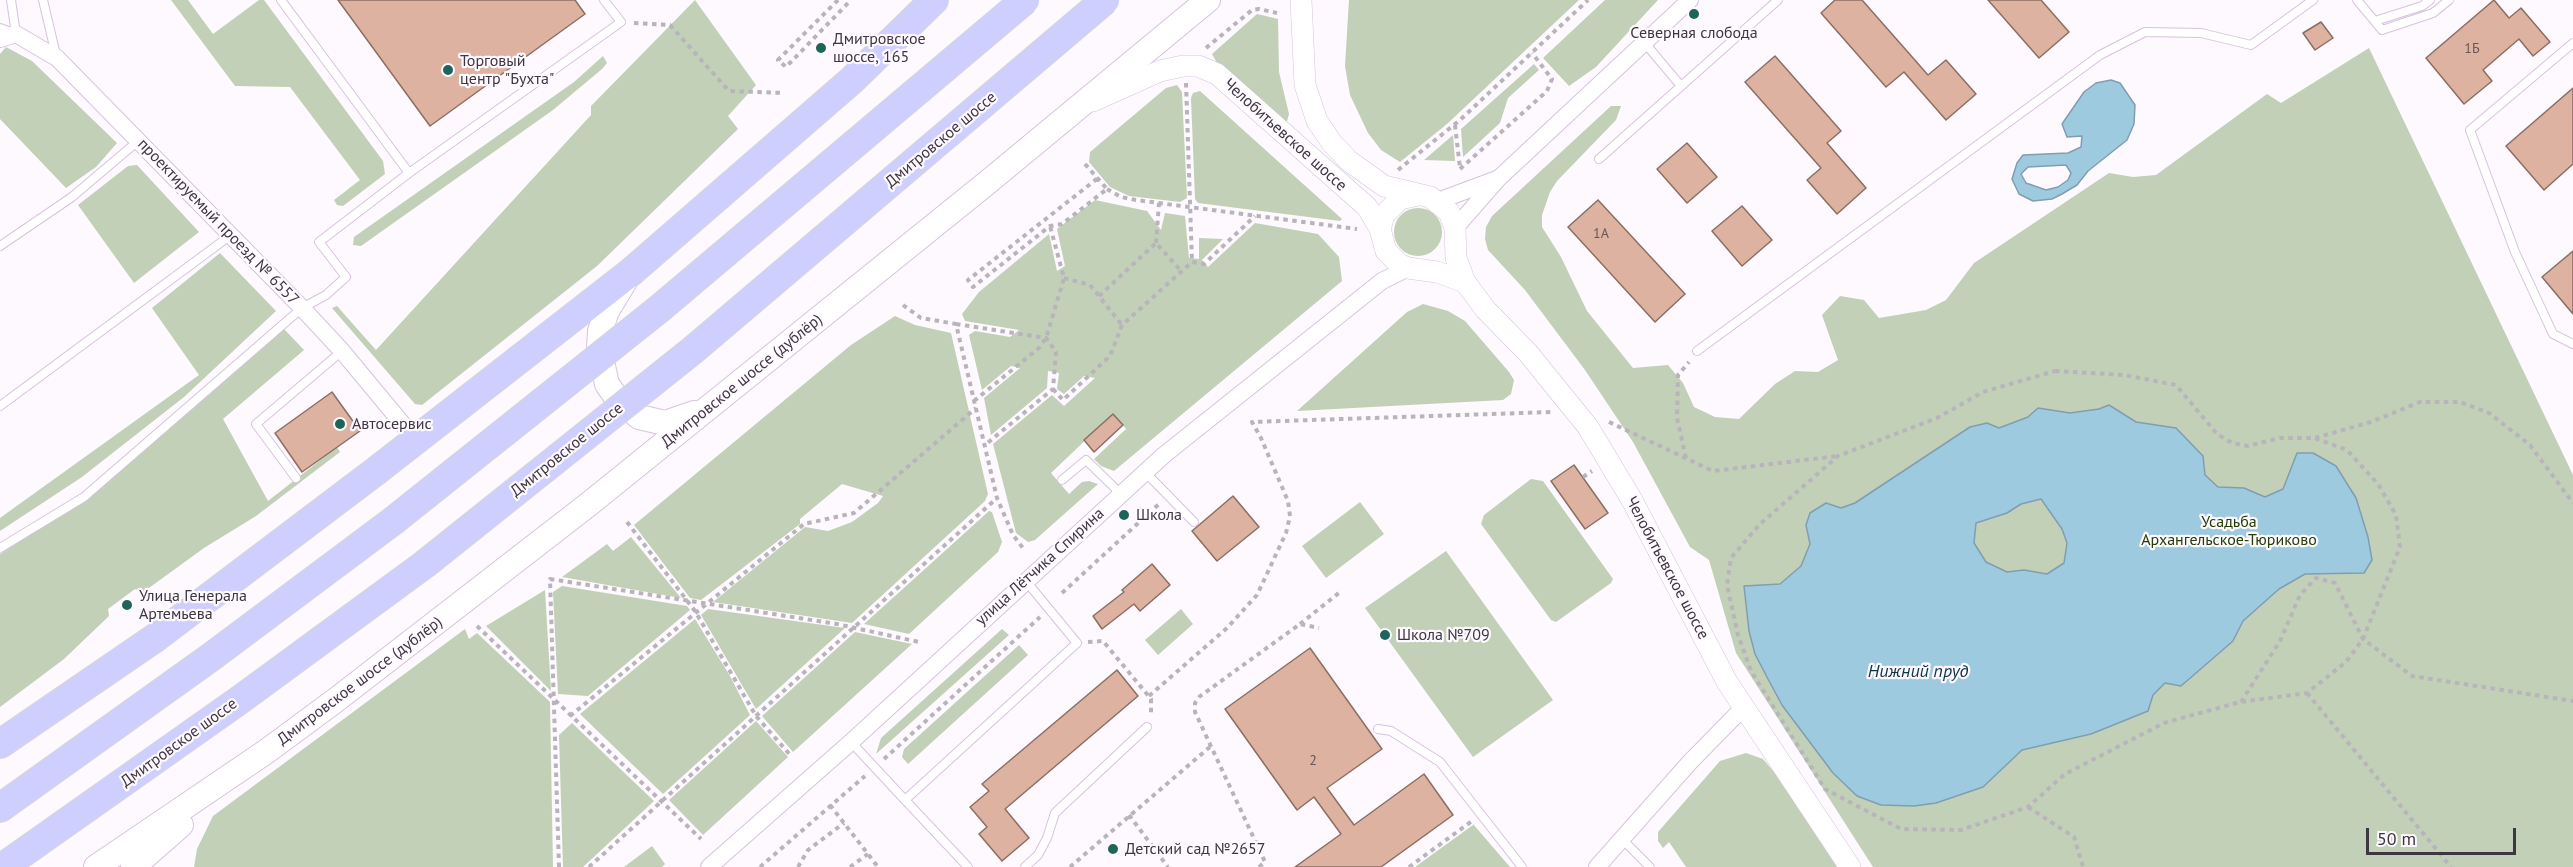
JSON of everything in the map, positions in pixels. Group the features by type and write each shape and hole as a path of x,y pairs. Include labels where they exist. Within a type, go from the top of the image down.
{"highway":[{"path":"0,744 155,638 631,272 852,80 934,0"},
{"path":"0,808 211,657 393,521 659,309 1025,0"},
{"name":"Дмитровское шоссе","path":"3,867 241,699 424,564 693,350 1105,0"}],"main road":[{"name":"Дмитровское шоссе (дублёр)","path":"267,751 499,574 727,393 1208,0"},
{"path":"631,272 607,311 600,331 601,367 615,397 639,417 665,423 693,414 727,393"},
{"path":"0,751 44,716"},
{"path":"96,867 267,751"},
{"path":"133,867 267,751"}],"street":[{"name":"Челобитьевское шоссе","path":"1301,0 1305,85 1317,121 1332,143 1349,160 1384,186 1430,198 1449,212 1456,258 1466,282 1485,309 1528,353 1587,427 1633,502 1727,682 1850,867"},
{"path":"1415,269 1434,266 1445,258 1454,234 1498,179 1690,0"},
{"name":"проектируемый проезд № 6557","path":"8,37 57,58 302,308 342,351 415,439"},
{"name":"Челобитьевское шоссе","path":"1076,108 1160,71 1183,66 1198,66 1218,74 1367,207 1373,230 1386,251"},
{"path":"1373,230 1394,203 1407,196 1430,198 1498,179"},
{"path":"1386,251 1399,264 1449,275 1466,282"},
{"path":"1382,281 1386,251"},
{"name":"улица Лётчика Спирина","path":"709,867 851,742 1145,472 1382,281 1415,269"},
{"path":"1597,867 1690,762 1744,706"}],"lane":[{"path":"8,37 11,0"},
{"path":"43,0 57,58"},
{"path":"281,0 409,173"},
{"path":"0,548 84,497 302,308 326,295 346,277 319,242 409,173 621,22 604,0"},
{"path":"1599,159 1778,0"},
{"path":"1697,351 2100,55 2145,32 2201,33 2251,45 2313,0"},
{"path":"2357,0 2382,30 2433,13 2449,0"},
{"path":"2375,21 2422,6 2430,0"},
{"path":"0,28 8,37"},
{"path":"1643,42 1681,86"},
{"path":"2573,43 2470,130 2515,252 2553,334 2573,344"},
{"path":"0,246 72,197 138,141"},
{"path":"0,406 232,235"},
{"path":"296,478 256,424 342,351"},
{"path":"1062,480 1086,460 1121,494"},
{"path":"1145,472 1194,522"},
{"path":"905,800 1077,643 1025,580"},
{"path":"1025,867 1038,855 1047,838 1055,813 1147,727"},
{"path":"1378,729 1391,731 1440,762 1522,867"},
{"path":"851,742 968,867"},
{"path":"1622,838 1650,867"}],"path":[{"path":"838,0 778,60 786,67 851,0"},
{"path":"1393,175 1455,124 1588,0"},
{"path":"1202,53 1252,10 1259,9 1276,13"},
{"path":"621,22 670,25 729,91 784,93"},
{"path":"1460,169 1547,91 1552,80 1532,53"},
{"path":"1053,389 1063,400 1110,356 1122,325 1192,262 1186,80"},
{"path":"1455,124 1461,176"},
{"path":"1085,164 1107,189 1121,196 1192,208 1373,230"},
{"path":"1098,178 968,280 973,287 1050,226 1062,224 1107,189"},
{"path":"1099,296 1156,243 1159,203"},
{"path":"1192,262 1204,264 1255,216"},
{"path":"974,401 1039,348 1046,338 1064,278 1050,226"},
{"path":"1156,243 1182,272"},
{"path":"1064,278 1090,285 1122,325"},
{"path":"903,304 921,318 1046,338 1056,352 1053,389 985,445"},
{"path":"956,324 997,498 1013,535 1023,548"},
{"path":"1686,458 1677,418 1678,375 1697,351"},
{"path":"1609,422 1713,471 1838,456 1937,418 1983,392 2055,371 2124,375 2176,385 2217,434 2232,443 2248,446 2280,438 2315,438 2371,423 2420,402 2460,402 2489,413 2530,445 2573,503"},
{"path":"570,716 695,611 804,524 854,513 976,408"},
{"path":"1149,696 1227,628 1257,595 1286,533 1290,516 1288,501 1252,422 1552,412"},
{"path":"1838,456 1759,525 1731,558 1727,585 1738,635 1751,671 1825,789 1901,829 1961,830 2028,807 2065,774 2164,723 2240,702 2307,693 2346,662 2363,639 2400,547 2396,515 2378,484 2347,450 2315,438"},
{"path":"1583,477 1595,469"},
{"path":"589,867 997,498"},
{"path":"1062,593 1159,504"},
{"path":"627,522 695,611 756,716 792,757"},
{"path":"2240,702 2280,641 2300,595 2316,578 2335,582 2363,639 2412,676 2573,701"},
{"path":"560,867 550,579 689,603 853,627 919,642"},
{"path":"1258,867 1265,862 1195,712 1194,703 1340,592"},
{"path":"760,867 876,767 1040,616"},
{"path":"1300,624 1319,628"},
{"path":"477,626 701,839"},
{"path":"1077,643 1103,641 1149,696 1151,713 1147,727"},
{"path":"2307,693 2451,867"},
{"path":"1070,867 1211,746"},
{"path":"830,805 878,867"},
{"path":"2028,807 2074,837 2083,867"},
{"path":"1409,867 1482,814"},
{"path":"1129,815 1168,867"},
{"path":"798,867 808,850 844,823"},
{"path":"850,867 868,854"}],"green space":[{"path":"171,0 188,0 213,34 259,0 264,0 383,161 385,174 343,206 337,205 334,200 360,180 290,87 235,86"},
{"path":"695,0 756,85 728,116 738,129 597,266 422,405 415,404 332,308 337,306 376,350 591,115 591,106"},
{"path":"1349,0 1579,0 1447,124 1400,162 1381,150 1368,133 1350,95 1345,66"},
{"path":"1605,0 1658,0 1596,67 1569,86 1543,58"},
{"path":"1257,14 1278,19 1279,72 1289,114 1286,125 1217,63 1212,54"},
{"path":"6,47 32,61 117,143 96,167 66,188 0,119 0,54"},
{"name":"Усадьба Архангельское-Тюриково","path":"2369,48 2573,475 2573,867 1873,867 1736,653 1709,560 1690,547 1633,442 1585,370 1525,290 1488,250 1485,239 1486,227 1492,216 1611,106 1621,106 1616,120 1557,181 1550,192 1542,215 1542,227 1561,257 1587,311 1633,368 1668,365 1683,383 1694,407 1715,417 1739,419 1775,384 1795,371 1818,372 1838,360 1822,315 1840,296 1864,300 1879,318 1926,310 1946,300 1974,263 2109,173 2133,177 2156,175 2267,94 2281,103"},
{"path":"603,56 607,63 602,69 553,110 361,246 353,245 354,237 574,82"},
{"path":"1534,64 1539,70 1508,98 1500,123 1463,157 1461,129"},
{"path":"1177,85 1182,92 1187,198 1180,202 1129,196 1110,187 1089,162 1090,152 1166,88"},
{"path":"1200,91 1342,219 1340,221 1198,203 1195,199 1191,98 1193,93"},
{"path":"1453,135 1455,161 1424,160"},
{"path":"137,165 199,232 134,283 78,205 128,166"},
{"path":"1095,200 1147,211 1161,230 1165,213 1185,216 1189,258 1199,259 1199,238 1223,239 1202,260 1208,267 1255,223 1318,234 1339,257 1342,281 1114,471 1101,466 1094,459 1126,429 1113,414 1051,473 1069,494 1082,482 1089,481 1098,484 1035,540 1028,542 1016,533 993,444 1052,395 1064,406 1095,378 1084,376 1064,394 1057,389 1059,373 1048,371 1047,388 991,435 984,398 1020,368 1011,366 982,390 969,335 975,331 1010,337 1019,330 965,321 962,314 979,292 1049,234 1057,271 1065,266 1057,229"},
{"path":"1413,208 1423,208 1435,215 1442,227 1442,237 1435,249 1423,256 1413,256 1398,245 1394,237 1394,227 1405,212"},
{"path":"220,253 276,311 184,397 82,477 0,531 0,518 199,375 152,308"},
{"path":"1423,304 1448,311 1465,321 1509,372 1514,380 1511,394 1503,400 1297,411 1407,312"},
{"path":"895,316 915,325 951,333 988,494 985,501 852,623 713,602 805,527 828,531 852,522 878,503 883,496 842,484 800,519 800,524 701,600 690,598 634,525 851,345"},
{"path":"284,329 304,350 223,419 268,501 337,447 340,452 256,516 204,548 142,593 135,589 108,609 109,616 64,659 0,707 0,554 95,492"},
{"path":"1531,479 1543,481 1613,579 1611,583 1556,622 1551,620 1481,524 1484,515"},
{"path":"1360,502 1384,534 1326,578 1302,546"},
{"path":"989,511 992,512 1002,542 998,552 909,634 864,624"},
{"path":"631,537 681,598 562,577 607,544 613,551"},
{"path":"1446,551 1553,700 1473,757 1365,608"},
{"path":"562,586 687,606 690,610 588,696 558,694 553,592"},
{"path":"545,590 551,691 486,626"},
{"path":"708,609 845,628 756,709 701,615"},
{"path":"1181,609 1193,624 1158,655 1145,640"},
{"path":"695,619 730,676 750,715 663,794 580,714"},
{"path":"465,629 469,639 477,633 550,702 553,867 194,867 197,849 213,816"},
{"path":"1002,629 1009,635 876,754 881,738"},
{"path":"855,632 912,644 793,752 762,716"},
{"path":"1019,645 1028,655 908,764 902,757 904,749"},
{"path":"756,721 788,757 703,835 669,800"},
{"path":"572,723 654,801 583,867 563,867 559,735"},
{"path":"1746,753 1763,759 1779,778 1837,867 1686,867 1669,842 1663,848 1658,841 1658,832 1720,761"},
{"path":"1473,825 1510,867 1415,867"},
{"path":"652,846 665,864 662,867 624,867"}],"water":[{"path":"2111,80 2120,83 2135,105 2134,124 2127,140 2088,171 2077,185 2052,199 2033,201 2019,194 2012,179 2017,163 2023,155 2068,153 2081,147 2082,136 2067,137 2062,124 2084,92 2096,83","holes":["2066,165 2071,173 2068,180 2058,187 2046,190 2026,183 2021,174 2028,167"]},
{"name":"Нижний пруд","path":"2109,405 2136,422 2176,428 2203,456 2205,475 2218,487 2244,488 2265,497 2283,489 2297,453 2313,453 2336,466 2356,498 2368,537 2372,560 2364,573 2305,574 2279,589 2243,621 2233,641 2181,686 2165,683 2153,695 2148,711 2091,734 2022,750 1983,787 1936,803 1914,806 1881,805 1857,796 1833,773 1782,705 1768,679 1755,654 1749,631 1744,586 1780,584 1801,566 1810,544 1806,525 1810,513 1826,503 1841,508 1855,503 1970,427 1987,423 1999,428 2028,417 2038,408 2070,413 2099,409","holes":["2041,499 2062,529 2067,543 2064,563 2047,574 2024,570 2007,572 1986,562 1974,543 1976,523 2007,513 2021,504"]}],"building":[{"name":"Торговый центр \"Бухта\"","path":"338,0 575,0 585,14 430,126"},
{"path":"1835,0 1862,0 1928,75 1946,60 1976,94 1946,120 1904,72 1886,87 1821,13"},
{"path":"1988,0 2041,0 2069,32 2039,58"},
{"path":"2494,0 2509,18 2521,8 2550,42 2533,56 2519,39 2483,70 2492,81 2464,104 2426,58"},
{"path":"2321,22 2333,38 2315,50 2303,33"},
{"path":"1775,56 1841,131 1827,143 1866,188 1837,214 1807,180 1821,168 1745,82"},
{"path":"2573,88 2573,164 2544,190 2506,146"},
{"path":"1687,143 1717,177 1687,203 1657,169"},
{"path":"1598,200 1685,294 1655,322 1568,227"},
{"path":"1742,206 1772,240 1742,266 1712,231"},
{"path":"2573,251 2573,314 2542,277"},
{"path":"332,392 360,431 302,472 275,433"},
{"path":"1113,414 1123,425 1094,452 1084,440"},
{"path":"1574,465 1608,513 1585,529 1551,481"},
{"path":"1233,496 1259,527 1217,561 1192,531"},
{"path":"1152,564 1170,585 1140,611 1134,604 1102,629 1093,616 1124,592 1122,590"},
{"path":"1310,648 1382,749 1327,788 1354,825 1424,774 1453,815 1381,867 1295,867 1341,834 1314,797 1297,810 1225,709"},
{"path":"1117,670 1138,696 1005,809 1029,838 1002,861 979,834 987,827 970,807 989,791 982,784"}],"place":[{"name":"Северная слобода","path":"1694,14"},
{"name":"Дмитровское шоссе, 165","path":"821,48"},
{"name":"Торговый центр \"Бухта\"","path":"448,70"},
{"name":"Автосервис","path":"340,424"},
{"name":"Школа","path":"1124,515"},
{"name":"Улица Генерала Артемьева","path":"127,605"},
{"name":"Школа №709","path":"1385,635"},
{"name":"Детский сад №2657","path":"1113,849"}]}
